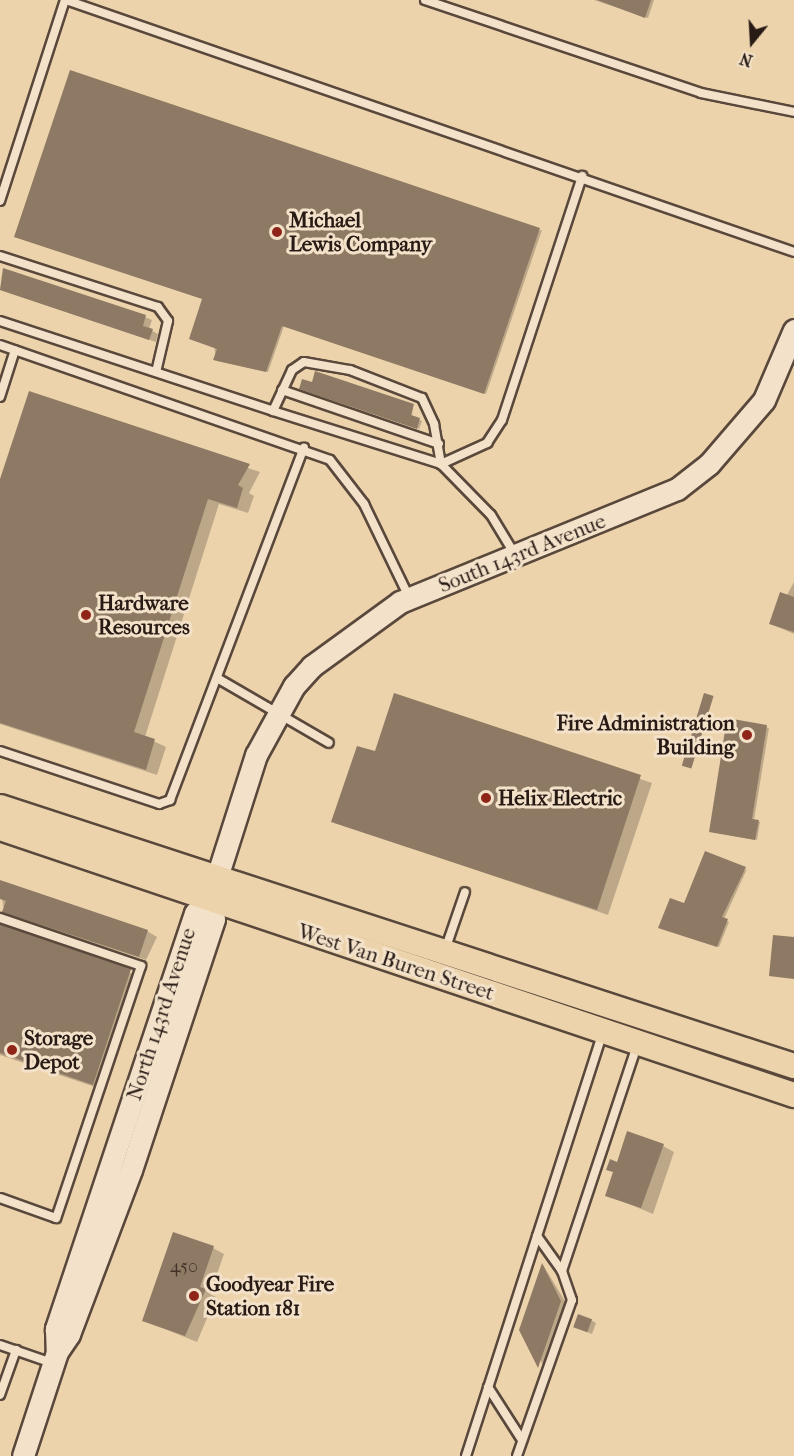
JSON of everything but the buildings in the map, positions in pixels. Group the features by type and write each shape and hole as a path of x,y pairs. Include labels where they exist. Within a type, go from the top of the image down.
{"main road":[{"name":"West Van Buren Street","path":"0,807 218,874 794,1066"},
{"name":"West Van Buren Street","path":"0,828 794,1095"},
{"path":"209,900 218,874"},
{"path":"603,1031 621,1022 657,1034 686,1030"}],"street":[{"name":"South 143rd Avenue","path":"218,874 248,777 276,714 294,686 338,642 410,598 516,557 677,489 709,464 764,400 794,330"},
{"name":"North 143rd Avenue","path":"23,1456 55,1358 56,1329 195,912 209,900"}],"lane":[{"path":"0,201 66,0 582,176 794,252"},
{"path":"425,0 701,93 794,112"},
{"path":"441,464 495,434 582,176"},
{"path":"0,256 158,307 168,321 156,372"},
{"path":"0,321 441,464 491,515 516,557"},
{"path":"0,345 304,448 343,472 410,598"},
{"path":"0,397 15,350"},
{"path":"273,411 282,390 304,362 350,370 422,398 439,444 441,464"},
{"path":"282,390 439,444"},
{"path":"0,751 159,804 178,789 217,678 304,448"},
{"path":"217,678 329,743"},
{"path":"445,950 465,892"},
{"path":"0,918 141,966 56,1218 0,1198"},
{"path":"466,1456 603,1031"},
{"path":"562,1271 637,1043"},
{"path":"517,1456 572,1300 562,1271 537,1236"},
{"path":"0,1345 55,1358"},
{"path":"0,1395 16,1350"},
{"path":"488,1387 522,1440"}],"place":[{"name":"Michael Lewis Company","path":"277,232"},
{"name":"Hardware Resources","path":"86,615"},
{"name":"Fire Administration Building","path":"747,735"},
{"name":"Helix Electric","path":"486,798"},
{"name":"Storage Depot","path":"12,1050"},
{"name":"Goodyear Fire Station 181","path":"194,1296"}]}
